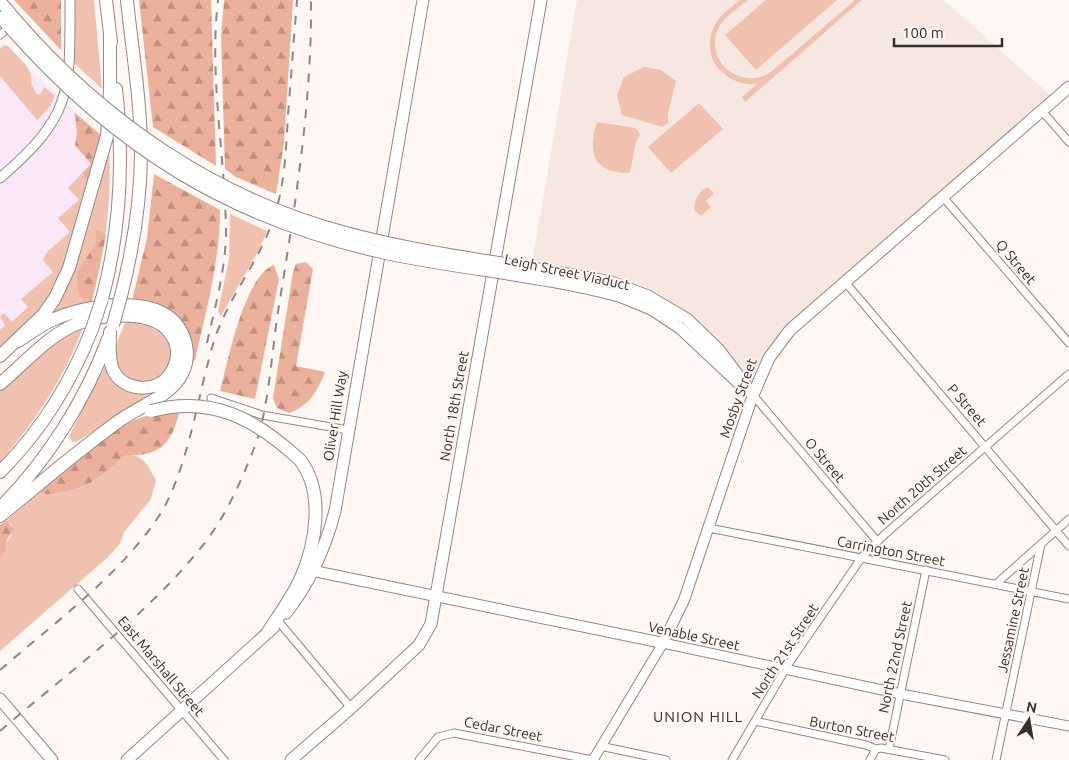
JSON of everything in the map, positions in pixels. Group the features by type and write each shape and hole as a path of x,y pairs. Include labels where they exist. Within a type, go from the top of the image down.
{"highway":[{"path":"0,472 23,447 55,404 74,370 92,329 102,299 114,245 121,177 119,114 106,0"},
{"path":"0,508 36,467 58,436 80,397 111,328 121,296 136,221 141,152 139,113 127,0"},
{"path":"0,356 18,341 44,314 69,268 107,136 110,90 110,33"},
{"path":"0,516 99,436 177,383 183,372 187,354 186,344 176,323 158,311 131,305 115,305 70,312 41,326 18,341"},
{"path":"0,384 62,332 80,322 113,316 146,318 163,325 170,332 178,350 177,360 168,377 151,387 143,388 124,383 112,369 110,359 111,328"},
{"path":"99,436 119,423 151,411 195,405 227,411 256,426 300,460 309,474 316,492 314,527 300,579 287,604 268,632"}],"main road":[{"name":"Oliver Hill Way","path":"127,760 279,622 299,597 314,571 328,536 333,517 423,0"},
{"name":"North 18th Street","path":"291,760 352,708 419,645 431,624 541,0"},
{"path":"0,1 13,24"},
{"path":"0,17 13,24"},
{"name":"Leigh Street Viaduct","path":"13,24 65,73 122,122 185,164 252,199 323,226 372,239 611,282 648,296 721,352 753,395"},
{"name":"Mosby Street","path":"662,643 684,600 753,395 769,358 783,338 1069,87"},
{"name":"Venable Street","path":"314,571 662,643"},
{"path":"0,699 52,760"}],"street":[{"path":"0,178 27,154 50,128 62,105 68,82 70,0"},
{"path":"0,35 13,24"},
{"path":"1042,111 1069,142"},
{"name":"Q Street","path":"943,197 1069,343"},
{"name":"P Street","path":"845,282 1069,546"},
{"name":"North 20th Street","path":"862,557 877,541 1069,374"},
{"name":"O Street","path":"753,395 877,541"},
{"path":"211,398 262,415 348,430"},
{"path":"996,584 1069,518"},
{"name":"Carrington Street","path":"709,528 1069,599"},
{"name":"Jessamine Street","path":"996,760 1041,544"},
{"name":"North 21st Street","path":"732,760 784,670 862,557"},
{"name":"North 22nd Street","path":"889,749 926,570"},
{"name":"East Marshall Street","path":"78,589 224,760"},
{"path":"279,622 352,708"},
{"name":"Venable Street","path":"662,643 901,694 1069,726"},
{"name":"Mosby Street","path":"593,760 662,643"},
{"name":"Burton Street","path":"755,721 866,745 876,749 889,749 945,760"},
{"name":"Cedar Street","path":"419,760 438,738 454,732 593,760"},
{"path":"600,746 666,760"},
{"path":"870,760 876,749"}],"shaded area":[{"path":"74,0 94,0 102,89 74,63"},
{"path":"577,0 944,0 1055,99 791,329 753,395 713,343 648,295 531,268"},
{"path":"740,0 748,0 728,16 719,27 715,39 716,51 720,61 727,69 737,75 748,78 759,77 771,72 855,0 862,0 745,102 742,97 757,84 745,84 725,75 712,58 710,48 711,37 717,21"},
{"path":"766,0 837,0 756,70 725,35"},
{"path":"3,44 101,136 69,253 0,350 0,46"},
{"path":"4,45 8,46 28,68 32,79 31,84 37,94 40,94 44,87 55,96 49,108 37,120 0,76 0,49"},
{"path":"644,67 661,70 676,81 668,113 668,123 662,127 622,115 617,96 624,77"},
{"path":"699,103 723,129 671,173 648,147"},
{"path":"597,122 636,128 640,134 636,142 630,173 608,169 596,159 593,152 593,143"},
{"path":"109,150 110,170 104,246 91,303 42,321"},
{"path":"82,173 82,176 88,179 72,245 60,277 40,312 0,350 0,330 5,326 0,316 4,313 12,322 28,307 21,299 53,272 43,260 47,252 70,232 58,218 79,200 68,188"},
{"path":"708,187 714,194 706,201 711,207 701,216 694,210 695,203 699,193"},
{"path":"230,214 267,231 259,250 221,316 218,312 229,259"},
{"path":"126,321 150,327 160,332 166,338 170,346 171,355 159,379 151,381 135,380 122,374 117,368 115,351"},
{"path":"83,328 67,364 48,399 0,462 0,390 58,341"},
{"path":"106,365 134,393 154,395 76,442 72,442 69,436"},
{"path":"126,454 142,459 156,480 151,499 124,532 120,544 107,558 0,651 0,558 12,535 12,526 7,520 40,492 45,494 58,493 73,490 92,482"}],"green space":[{"path":"14,0 61,0 61,50"},
{"path":"139,0 211,0 216,166 153,127"},
{"path":"224,0 293,0 284,143 276,194 236,177 225,169 221,36"},
{"path":"75,113 101,135 88,179 84,178 82,173 91,164 75,145 77,134"},
{"path":"154,174 220,210 218,248 212,286 195,360 190,365 192,358 132,301 147,238"},
{"path":"96,230 102,231 106,236 92,301 82,298 78,293 77,273 96,243"},
{"path":"306,262 313,269 296,366 325,372 319,386 308,402 289,413 277,408 273,398 293,272 296,264"},
{"path":"274,265 279,279 255,399 220,391 233,341 246,302 263,272"},
{"path":"180,409 174,430 164,445 157,450 138,455 126,455 92,482 81,487 51,494 40,492 91,447 119,428 134,420 150,415"},
{"path":"7,520 14,530 7,539 5,551 0,558 0,525"}],"railway":[{"path":"207,343 217,301 226,245 225,202 215,58 218,0"},
{"path":"0,670 106,579 143,538 169,498 185,455 214,341 227,309 261,249 278,205 286,154 297,0"},
{"path":"0,731 130,622 178,574 217,525 245,471 256,443 264,414 301,159 311,40 311,0"}],"district":[{"name":"UNION HILL","path":"698,717"}]}
